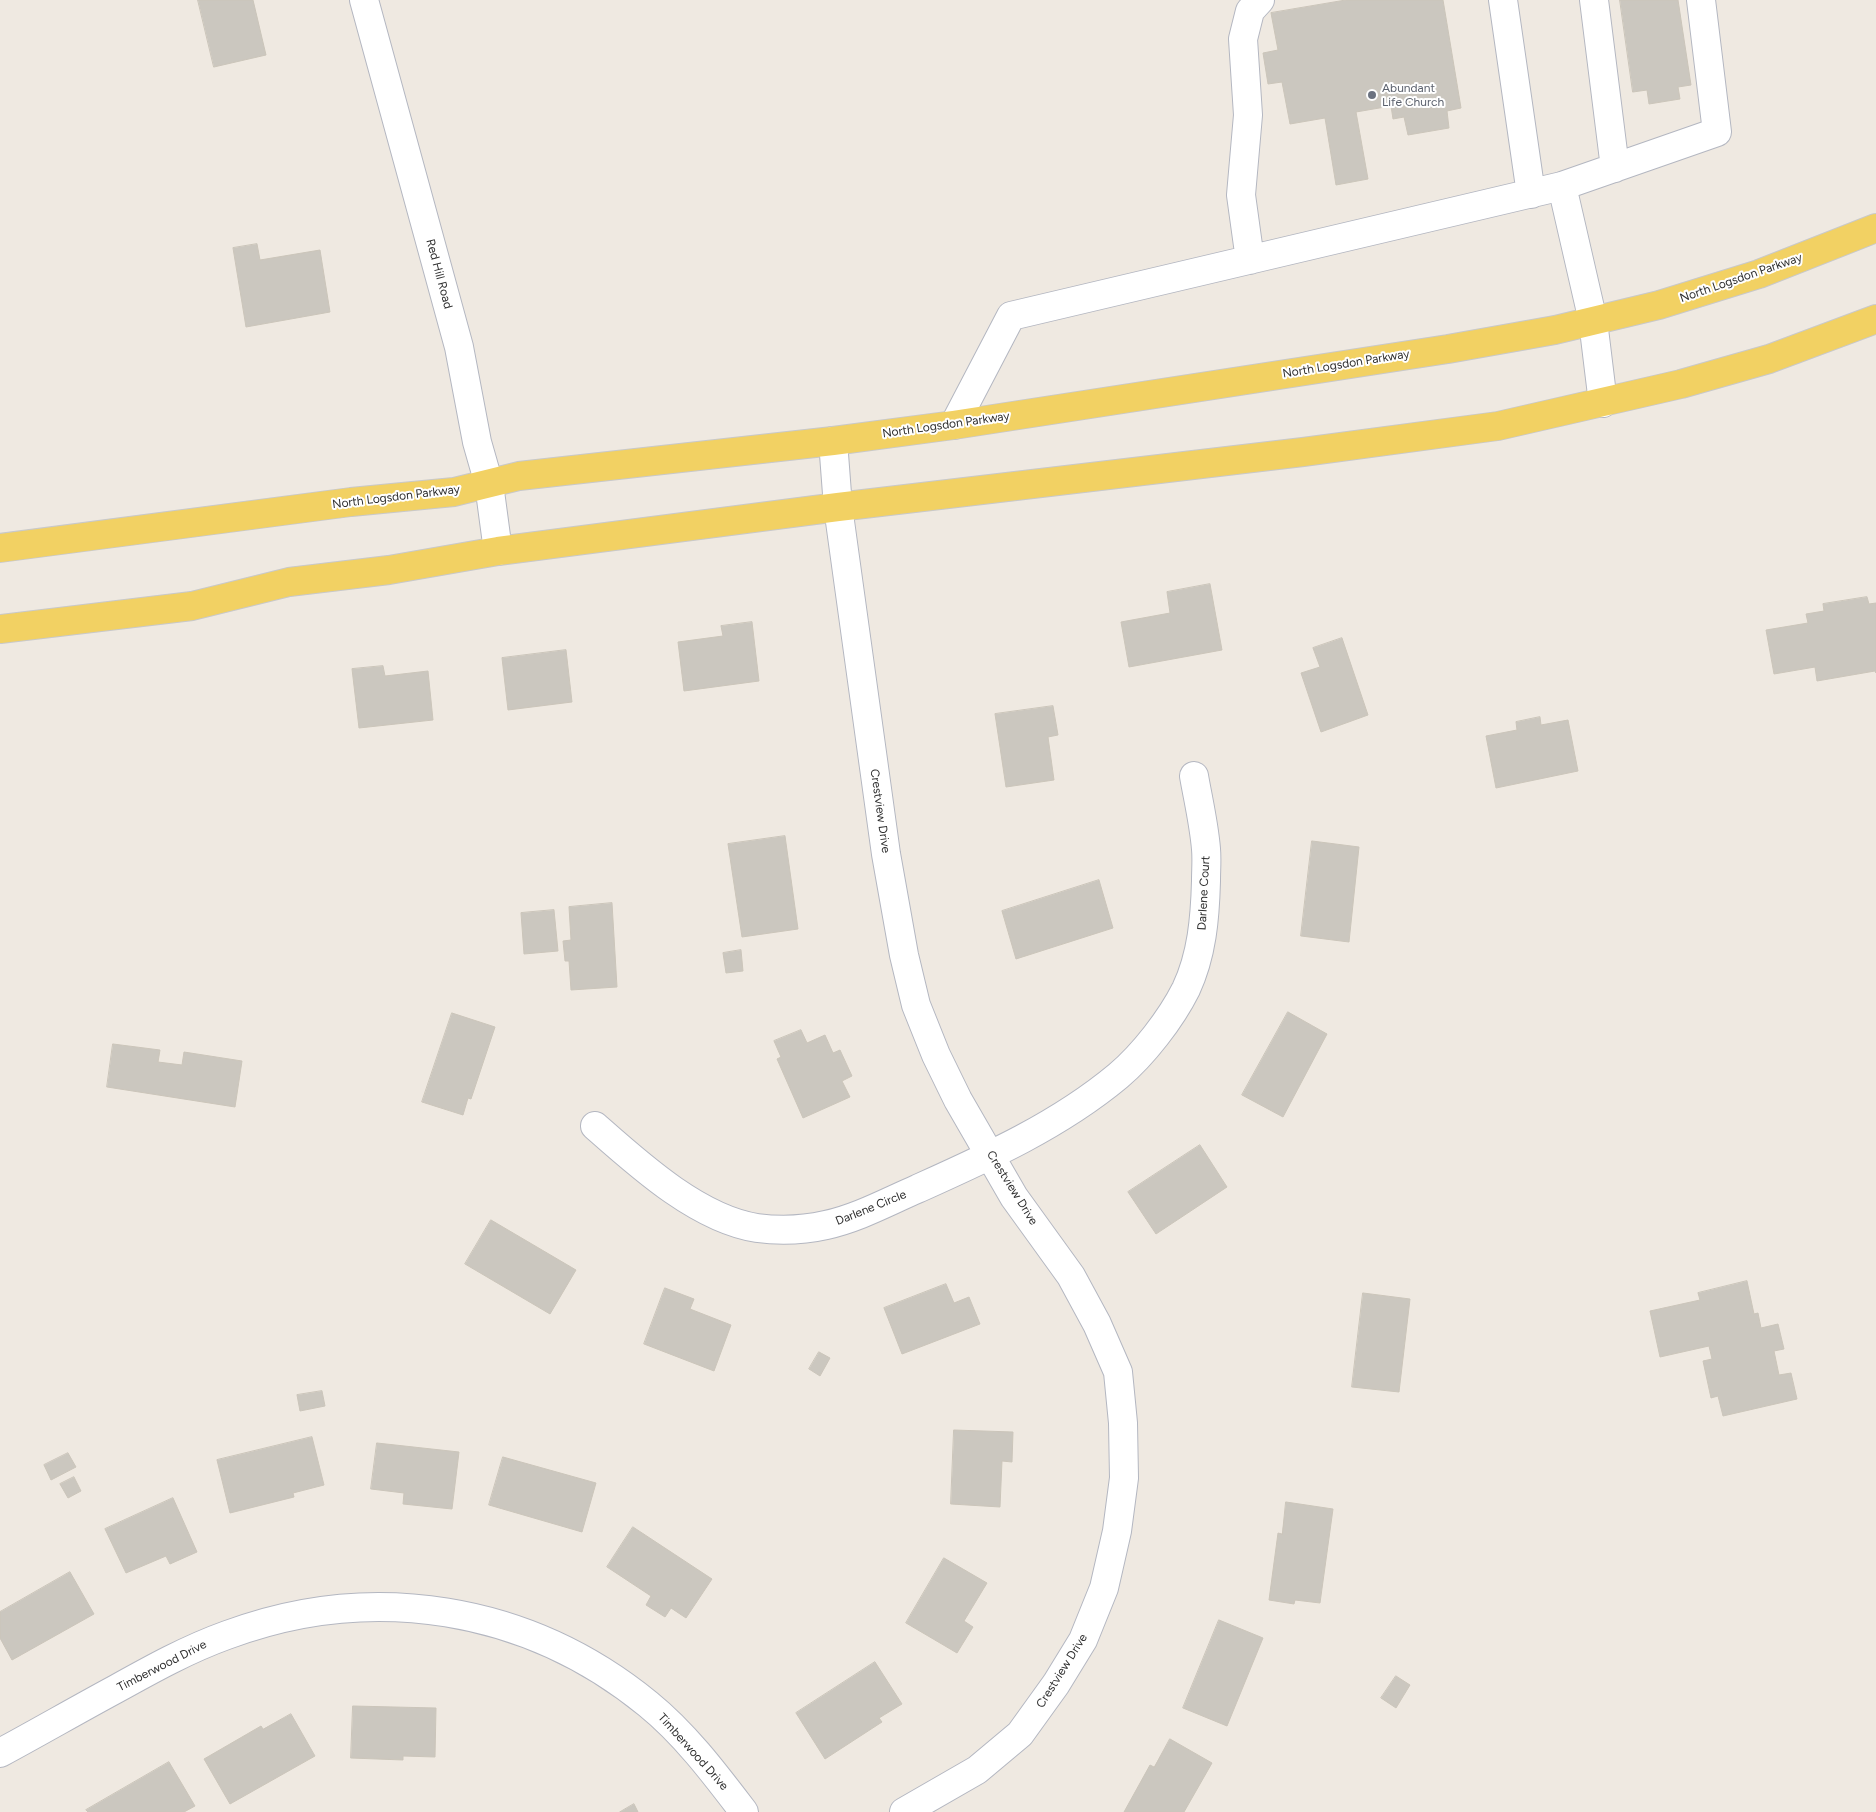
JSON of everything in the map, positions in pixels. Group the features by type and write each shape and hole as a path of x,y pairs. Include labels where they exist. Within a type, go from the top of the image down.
{"main road":[{"name":"North Logsdon Parkway","path":"0,548 351,502 454,492 518,476 833,441 954,425 1448,349 1593,321 1659,305 1759,274 1876,228"},
{"path":"0,629 192,606 289,582 389,570 498,550 838,507 1304,452 1498,426 1681,384 1769,359 1876,319"}],"street":[{"name":"Red Hill Road","path":"364,0 459,347 477,442 489,484 498,550"},
{"path":"1250,260 1241,195 1248,115 1243,39 1250,11 1260,0"},
{"path":"1503,0 1531,194"},
{"path":"1594,0 1615,168"},
{"path":"954,425 1011,316 1562,186 1717,132 1701,0"},
{"path":"1562,186 1593,321 1603,403"},
{"name":"Crestview Drive","path":"833,441 838,507 886,854 904,955 916,1005 936,1055 958,1100 1014,1197 1071,1276 1097,1324 1118,1372 1124,1423 1124,1478 1117,1531 1104,1588 1083,1640 1056,1684 1020,1734 978,1770 904,1812"},
{"name":"Darlene Court","path":"992,1156 1061,1117 1118,1076 1144,1050 1166,1021 1186,989 1198,956 1205,920 1206,848 1194,776"},
{"name":"Darlene Circle","path":"595,1126 634,1161 690,1201 721,1218 756,1228 792,1230 827,1225 860,1215 992,1156"},
{"name":"Timberwood Drive","path":"0,1753 177,1656 227,1635 278,1619 329,1610 381,1607 432,1609 481,1618 528,1634 572,1654 614,1677 650,1705 681,1735 744,1812"}],"building":[{"path":"198,0 253,0 266,55 214,67"},
{"name":"Abundant Life Church","path":"1346,0 1443,0 1461,108 1447,111 1449,128 1408,135 1404,117 1393,119 1391,106 1356,112 1368,179 1336,185 1325,118 1290,124 1282,82 1268,84 1263,53 1278,50 1271,13"},
{"path":"1620,0 1678,0 1691,85 1678,87 1680,99 1649,104 1647,90 1633,92"},
{"path":"257,244 260,260 320,250 330,312 246,327 233,248"},
{"path":"1210,584 1222,650 1129,667 1121,622 1170,613 1167,592"},
{"path":"1867,597 1869,604 1876,603 1876,673 1875,671 1817,681 1815,667 1774,674 1766,630 1808,623 1806,614 1824,611 1823,604"},
{"path":"752,622 759,681 684,691 678,642 723,636 721,626"},
{"path":"1342,638 1368,715 1321,732 1301,673 1320,667 1313,648"},
{"path":"566,650 572,702 508,710 502,658"},
{"path":"383,666 385,676 428,671 433,720 359,728 352,669"},
{"path":"1053,706 1058,735 1048,737 1054,780 1006,787 995,714"},
{"path":"1540,717 1541,725 1568,720 1578,771 1496,788 1486,736 1517,730 1516,722"},
{"path":"785,836 798,929 742,937 728,844"},
{"path":"1312,841 1359,847 1349,942 1301,936"},
{"path":"1099,880 1113,928 1016,959 1002,911"},
{"path":"612,903 617,987 571,990 569,961 565,961 563,941 571,940 569,907"},
{"path":"554,910 558,951 524,954 521,913"},
{"path":"741,950 743,971 726,973 723,953"},
{"path":"1288,1012 1327,1034 1283,1117 1242,1095"},
{"path":"452,1013 495,1027 471,1099 468,1098 463,1115 422,1102"},
{"path":"801,1030 807,1043 825,1035 833,1053 840,1050 852,1076 842,1081 850,1097 803,1118 777,1059 781,1057 774,1041"},
{"path":"113,1044 160,1050 158,1062 182,1065 184,1052 242,1061 235,1107 107,1087"},
{"path":"1200,1145 1227,1187 1156,1234 1128,1192"},
{"path":"491,1220 576,1270 550,1314 465,1264"},
{"path":"1747,1281 1754,1314 1758,1313 1761,1328 1778,1324 1784,1349 1774,1351 1779,1375 1791,1373 1797,1399 1723,1416 1718,1396 1711,1398 1703,1361 1712,1359 1709,1346 1660,1357 1650,1311 1700,1300 1698,1293"},
{"path":"946,1284 954,1303 969,1297 980,1324 902,1354 884,1308"},
{"path":"665,1288 694,1299 690,1309 731,1325 714,1371 644,1344"},
{"path":"1363,1293 1410,1299 1399,1392 1352,1387"},
{"path":"819,1352 830,1358 820,1376 809,1369"},
{"path":"322,1391 325,1406 300,1411 297,1395"},
{"path":"954,1430 1013,1432 1012,1462 1002,1461 1000,1507 951,1504"},
{"path":"312,1437 324,1485 293,1493 294,1497 230,1513 217,1460"},
{"path":"377,1443 459,1452 452,1509 403,1504 404,1493 371,1489"},
{"path":"68,1453 76,1467 51,1480 44,1465"},
{"path":"503,1457 596,1483 582,1532 489,1505"},
{"path":"74,1477 81,1491 68,1498 60,1484"},
{"path":"173,1498 197,1552 170,1564 166,1556 126,1573 105,1529"},
{"path":"1286,1502 1333,1509 1320,1603 1295,1600 1294,1604 1269,1600 1278,1533 1282,1534"},
{"path":"633,1527 712,1579 686,1618 671,1608 665,1617 646,1605 651,1596 607,1567"},
{"path":"944,1558 987,1583 964,1621 973,1627 957,1653 906,1623"},
{"path":"70,1572 94,1614 12,1660 0,1638 0,1612"},
{"path":"1219,1620 1263,1638 1227,1726 1183,1708"},
{"path":"875,1662 902,1704 879,1718 882,1722 825,1759 796,1713"},
{"path":"1396,1676 1410,1685 1396,1708 1381,1698"},
{"path":"353,1706 436,1708 435,1757 403,1756 403,1760 351,1758"},
{"path":"291,1714 315,1756 230,1804 204,1759 261,1726 263,1729"},
{"path":"1170,1739 1212,1763 1184,1812 1124,1812 1150,1765 1154,1767"},
{"path":"169,1762 195,1806 184,1812 88,1812 86,1810"},
{"path":"634,1804 638,1812 620,1812"}],"place":[{"name":"Abundant Life Church","path":"1372,95"}]}
